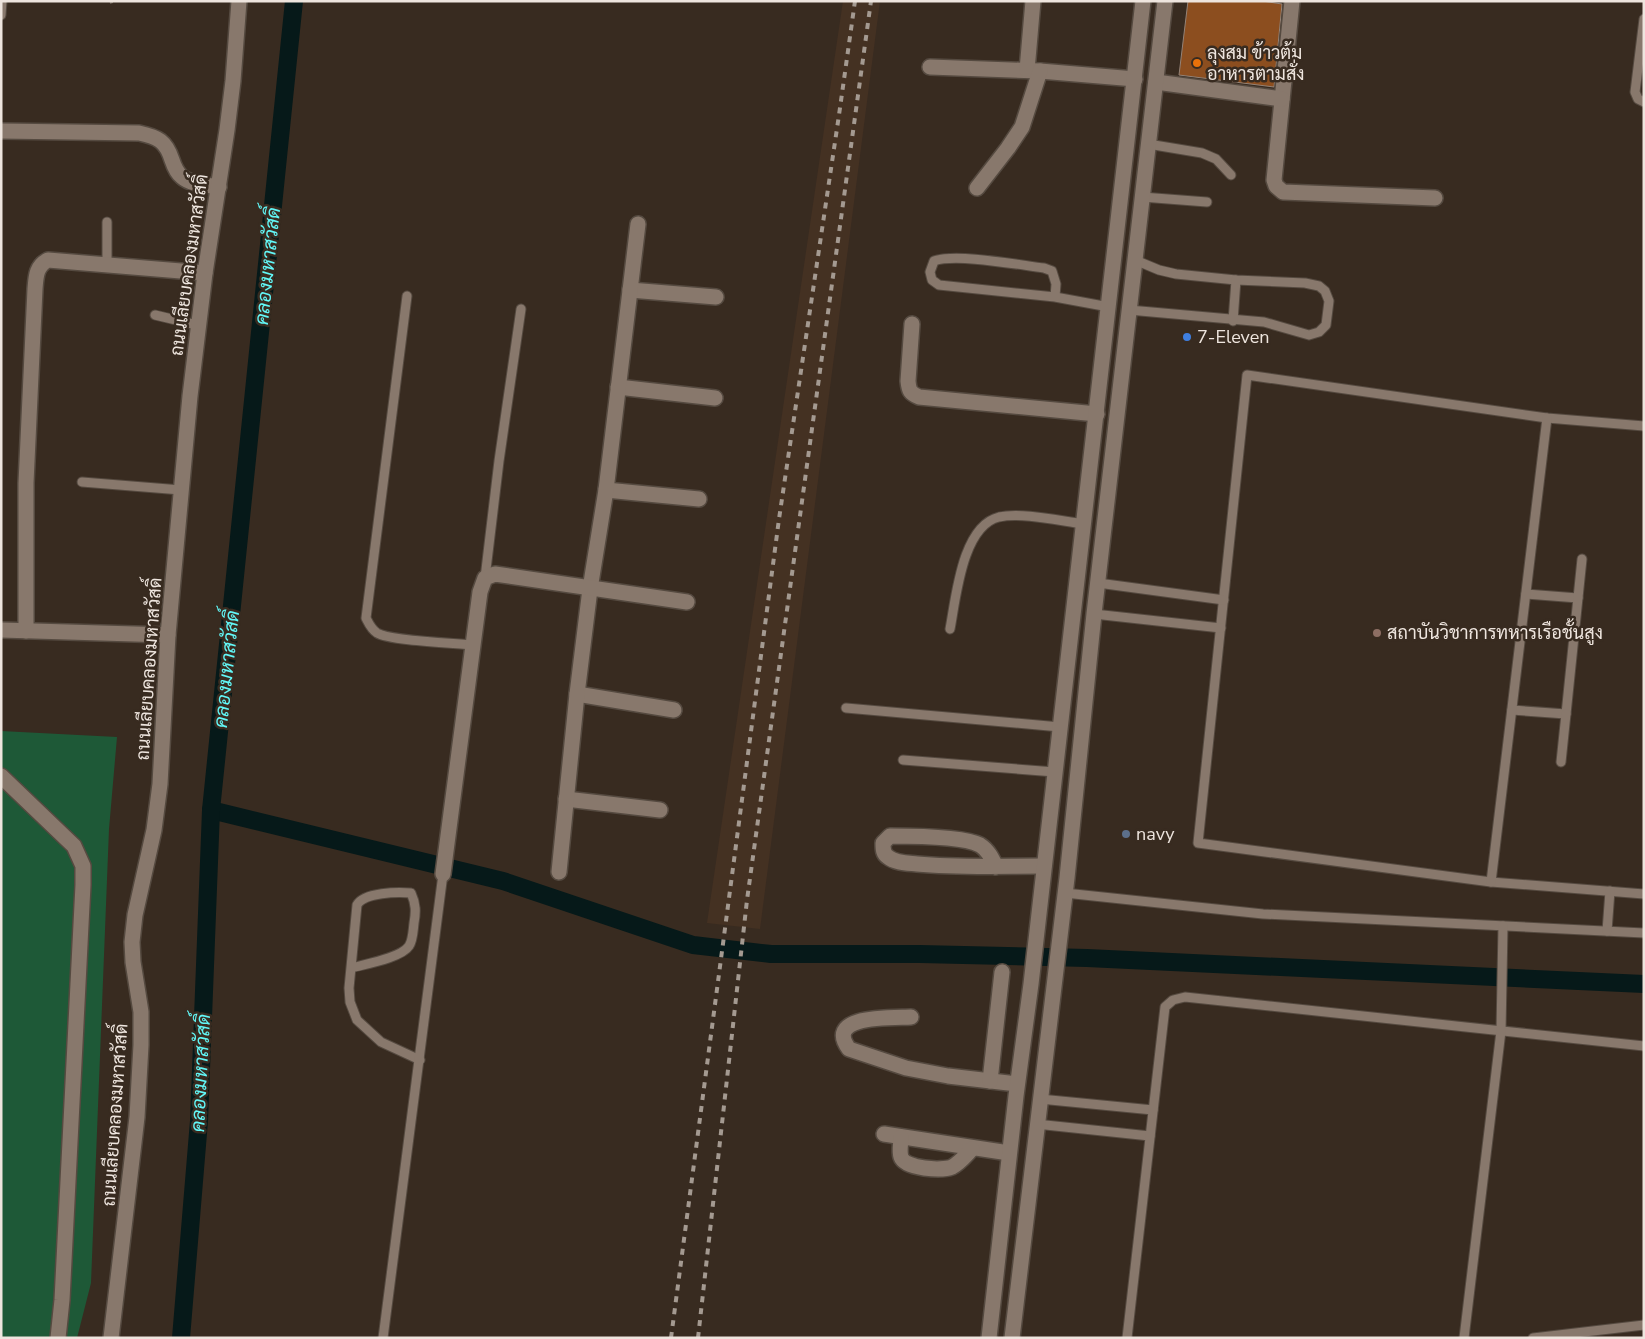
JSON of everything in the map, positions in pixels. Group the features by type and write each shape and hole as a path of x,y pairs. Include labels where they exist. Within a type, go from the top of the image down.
{"street":[{"name":"ถนนเลียบคลองมหาสวัสดิ์","path":"111,1338 137,1117 141,1045 141,1012 133,962 132,942 135,915 154,830 160,784 168,635 197,325 219,187 233,81 239,1"},
{"path":"977,188 1008,148 1022,126 1034,70 1033,1"},
{"path":"989,1338 1016,1090 1031,984 1144,1"},
{"path":"1012,1338 1060,933 1094,614 1164,1"},
{"path":"1292,1 1274,180 1279,190 1283,192 1435,198"},
{"path":"930,67 1034,70 1135,79"},
{"path":"1156,82 1282,99"},
{"path":"1,131 139,133 154,136 170,151 175,169 181,177 190,182 219,187"},
{"path":"560,872 577,694 590,589 606,490 638,224"},
{"path":"26,631 26,483 37,271 42,263 48,260 205,273"},
{"path":"630,290 716,298"},
{"path":"1109,307 1129,310"},
{"path":"912,324 908,390 912,394 919,397 1096,414"},
{"path":"618,387 715,398"},
{"path":"606,490 700,499"},
{"path":"443,874 480,592 485,578 495,574 688,602"},
{"path":"1,630 168,635"},
{"path":"577,694 674,710"},
{"path":"1,776 74,846 82,866 83,885 62,1300 58,1338"},
{"path":"566,798 660,810"},
{"path":"996,866 988,851 978,845 961,840 890,836 883,843 883,850 887,857 897,862 949,867 1044,866"},
{"path":"990,1081 1002,972"},
{"path":"911,1017 858,1020 850,1024 844,1034 844,1043 849,1049 906,1068 990,1081 1040,1099"},
{"path":"1013,1123 1036,1124"},
{"path":"884,1134 1009,1153"},
{"path":"901,1137 901,1158 906,1163 921,1168 943,1169 951,1167 959,1162 972,1148"}],"lane":[{"path":"1,15 2,1"},
{"path":"1644,19 1635,92 1638,99 1644,102"},
{"path":"1148,144 1202,152 1216,159 1231,175"},
{"path":"1142,197 1207,202"},
{"path":"106,265 108,222"},
{"path":"1055,297 1052,271 1044,268 991,261 942,258 934,261 930,272 932,280 939,285 1055,297 1109,307"},
{"path":"1129,310 1233,321 1264,322 1309,335 1319,332 1326,325 1329,301 1325,291 1319,286 1306,283 1236,280 1176,274 1159,270 1135,260"},
{"path":"1233,321 1236,280"},
{"path":"407,296 366,618 371,628 379,635 474,645"},
{"path":"485,578 499,461 521,309"},
{"path":"155,315 197,325"},
{"path":"1644,426 1547,418 1247,375 1198,843 1491,882 1644,894"},
{"path":"1491,882 1547,418"},
{"path":"82,482 182,490"},
{"path":"950,629 963,563 975,536 986,522 999,517 1019,516 1084,524"},
{"path":"1561,762 1582,559"},
{"path":"1098,583 1224,600"},
{"path":"1526,594 1578,598"},
{"path":"1094,614 1221,628"},
{"path":"846,708 1060,727"},
{"path":"1512,710 1566,714"},
{"path":"903,760 1055,772"},
{"path":"383,1338 443,874"},
{"path":"1607,931 1610,891"},
{"path":"351,968 397,954 408,948 411,942 416,910 415,901 411,893 367,896 360,900 357,905 349,988 350,1002 357,1020 381,1042 420,1060"},
{"path":"1064,894 1263,914 1504,931 1644,933"},
{"path":"1464,1338 1502,1031 1504,931"},
{"path":"1127,1338 1165,1007 1173,1000 1186,997 1644,1046"},
{"path":"1040,1099 1153,1110"},
{"path":"1036,1124 1150,1136"},
{"path":"1533,1338 1644,1325"}],"shaded area":[{"path":"843,1 880,1 760,929 707,923"}],"green space":[{"path":"1,731 117,737 109,829 91,1283 77,1338 1,1338"}],"building":[{"path":"1188,1 1262,1 1282,4 1274,87 1179,75"}],"waterway":[{"name":"คลองมหาสวัสดิ์","path":"181,1338 199,1121 211,810 294,1"},
{"path":"211,810 503,881 693,945 771,954 920,954 1087,958 1644,984"}],"railway":[{"path":"671,1338 779,519 855,1"},
{"path":"698,1338 747,900 871,1"}],"place":[{"name":"ลุงสม ข้าวต้ม อาหารตามสั่ง","path":"1197,63"},
{"name":"7-Eleven","path":"1187,337"},
{"name":"สถาบันวิชาการทหารเรือชั้นสูง","path":"1377,633"},
{"name":"navy","path":"1126,834"}]}
